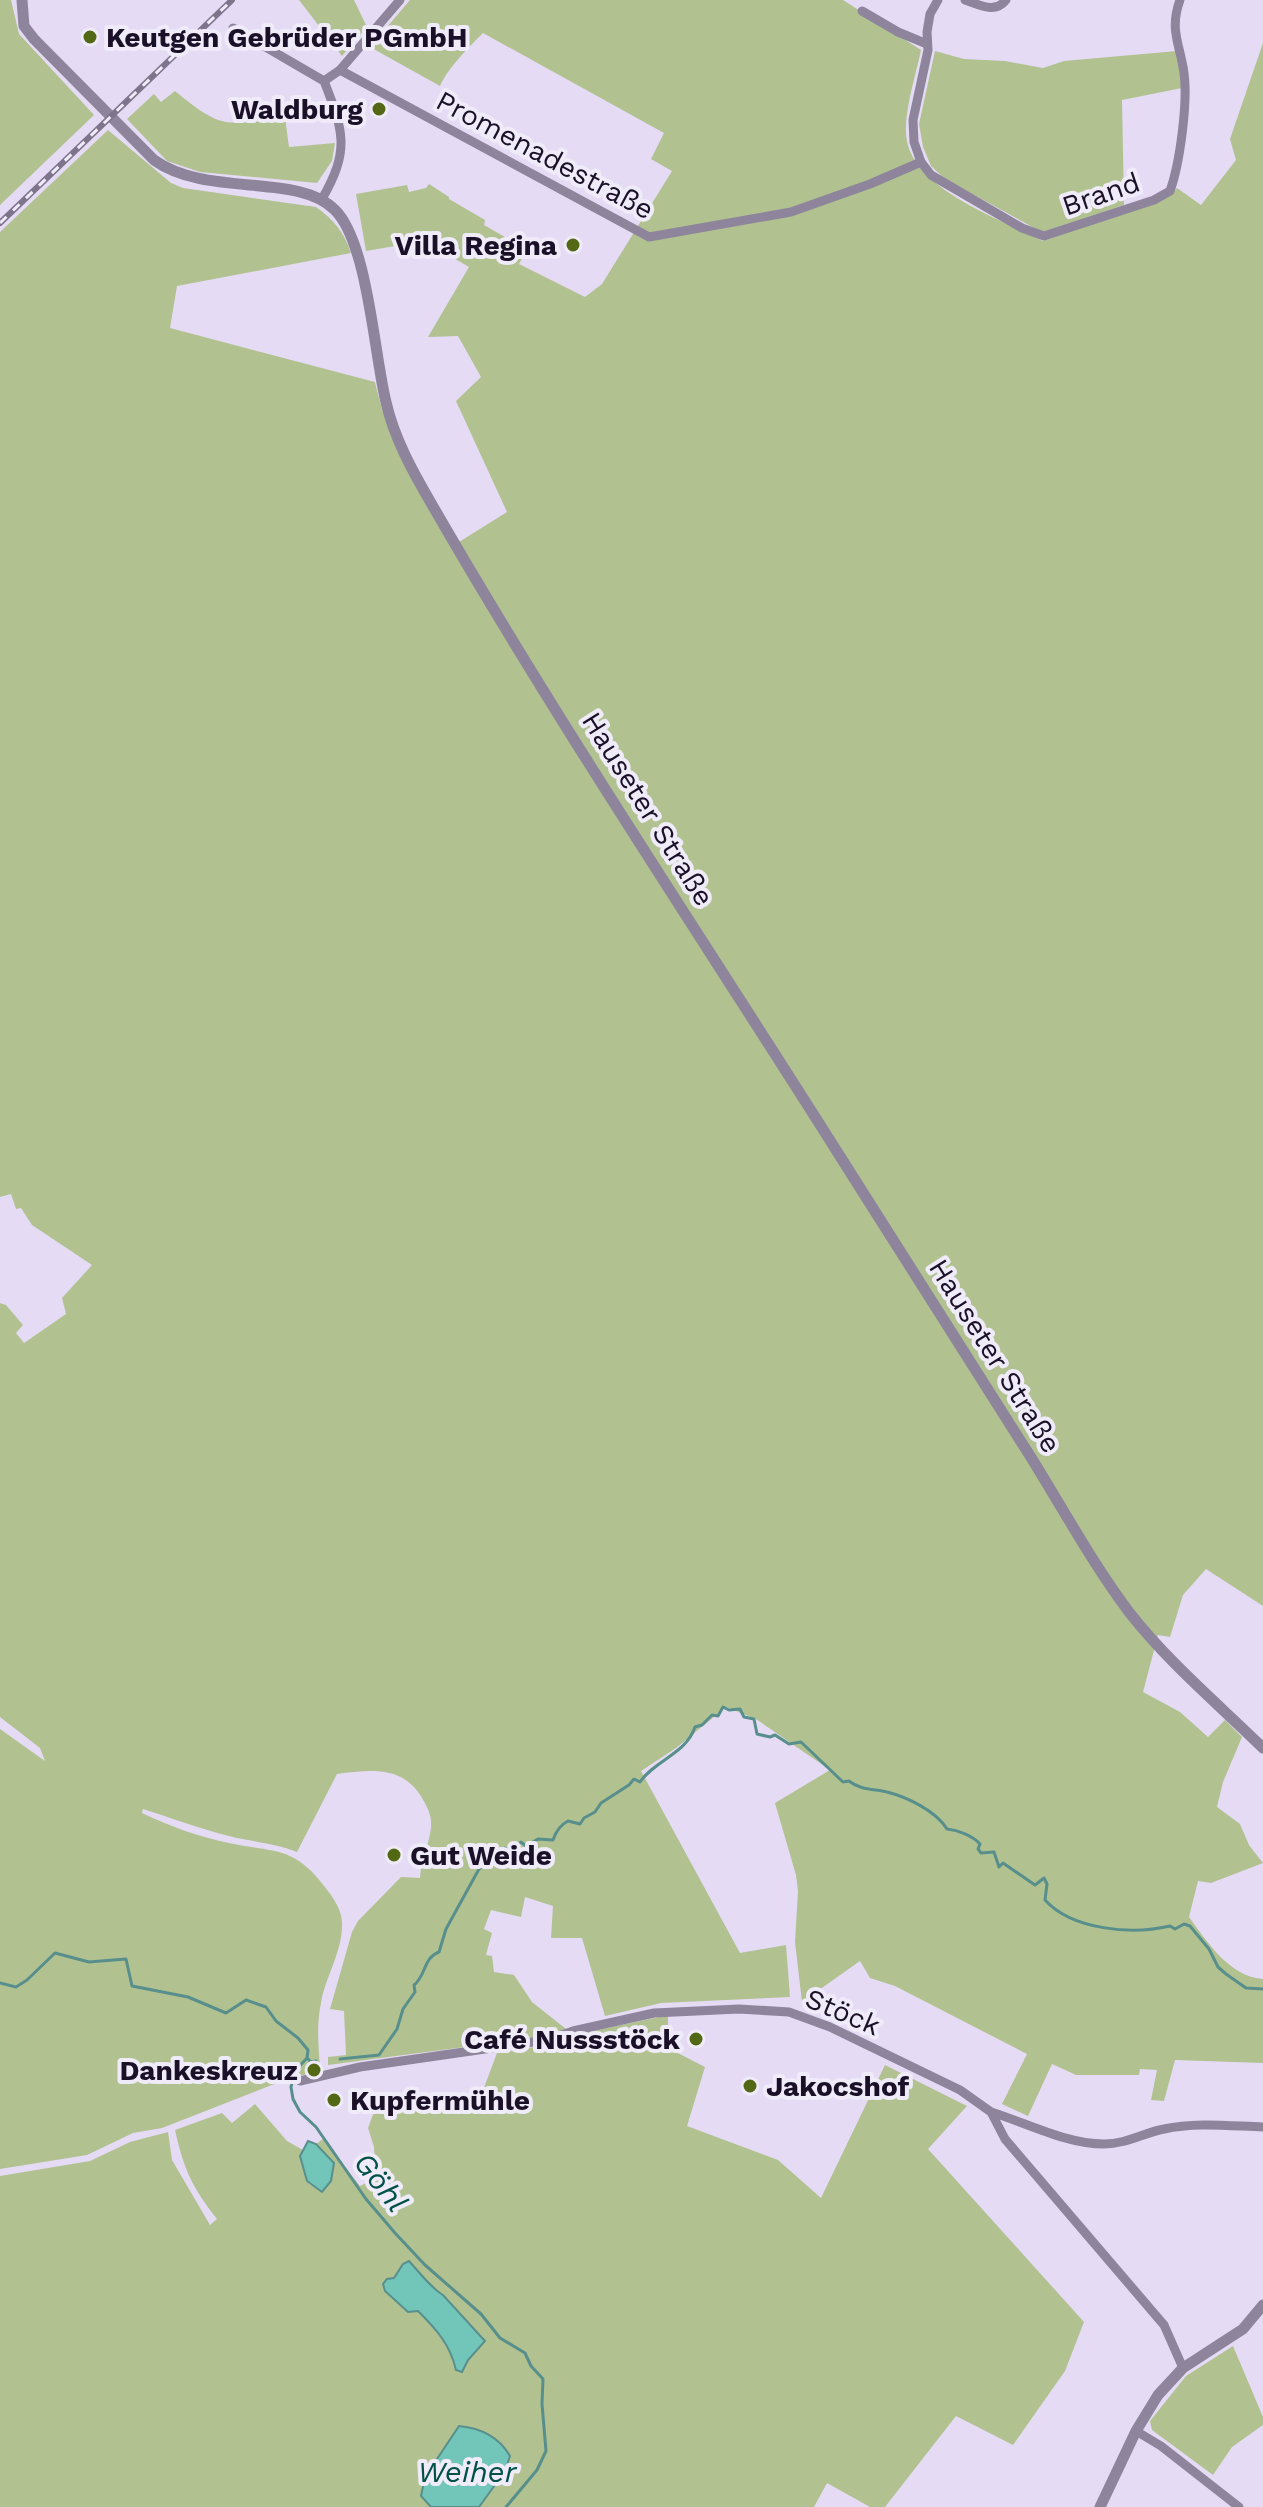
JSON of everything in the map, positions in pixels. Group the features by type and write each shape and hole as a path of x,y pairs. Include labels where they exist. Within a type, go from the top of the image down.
{"street":[{"path":"22,0 24,26 34,39 154,160 169,171 200,181 280,189 322,199 338,171 343,141 324,81 233,28"},
{"path":"324,81 340,70 400,0"},
{"path":"921,162 914,142 913,120 930,14 938,0"},
{"path":"965,0 990,9 1006,0"},
{"name":"Brand","path":"921,162 931,175 950,188 1022,228 1044,236 1154,200 1170,191 1185,95 1184,73 1174,33 1174,18 1180,0"},
{"path":"862,11 898,32 927,44"},
{"name":"Promenadestraße","path":"340,70 649,237 791,212 921,162"},
{"name":"Hauseter Straße","path":"322,199 342,217 355,241 387,408 400,442 430,500 630,828 1128,1611 1263,1748"},
{"name":"Stöck","path":"300,2081 349,2069 547,2040 654,2013 789,2012 830,2027 960,2090 991,2112 1005,2139 1164,2325 1183,2368"},
{"path":"991,2112 1077,2141 1105,2144 1181,2126 1263,2127"},
{"path":"1100,2507 1136,2431 1158,2395 1183,2368 1243,2329 1263,2305"},
{"path":"1136,2431 1161,2446 1239,2507"}],"shaded area":[{"path":"0,0 11,0 19,34 94,115 0,205"},
{"path":"299,0 354,0 367,27 342,56"},
{"path":"410,0 843,0 921,50 906,131 914,159 926,174 963,202 1043,241 1171,194 1177,188 1201,205 1236,160 1230,139 1263,43 1263,1606 1206,1569 1183,1595 1170,1637 1158,1635 1143,1692 1180,1712 1208,1737 1225,1720 1242,1737 1223,1782 1217,1807 1240,1824 1249,1845 1263,1863 1211,1883 1198,1881 1189,1917 1220,1957 1240,1972 1263,1979 1263,2063 1175,2060 1164,2101 1151,2100 1157,2070 1140,2069 1139,2075 1076,2075 1052,2064 1028,2116 1002,2104 1027,2054 895,1986 870,1978 860,1961 802,2002 795,1942 796,1875 775,1803 830,1770 756,1719 726,1707 676,1748 641,1771 740,1953 786,1945 790,1997 661,2003 605,2016 582,1938 551,1938 553,1906 525,1897 521,1917 491,1910 484,1929 492,1933 486,1955 492,1956 494,1972 514,1975 532,2002 566,2029 547,2036 328,2065 328,2057 346,2055 344,2011 330,2009 352,1932 358,1921 401,1877 420,1878 431,1824 422,1798 405,1780 385,1772 337,1774 297,1852 218,1833 143,1809 142,1813 173,1827 293,1857 314,1873 332,1896 342,1926 319,2012 320,2071 287,2079 162,2128 133,2133 87,2155 0,2169 0,1729 45,1761 40,1748 0,1717 0,1303 6,1305 23,1325 16,1333 24,1343 66,1314 62,1298 92,1265 32,1225 21,1208 16,1209 11,1194 0,1197 0,232 108,130 171,183 183,188 316,207 338,227 351,253 177,286 170,328 375,382 397,447 451,547 507,512 456,401 481,377 458,336 428,337 469,267 425,241 366,251 356,194 407,185 409,192 426,188 429,184 485,220 484,225 527,250 519,264 585,297 602,284 672,171 651,159 664,133 483,33 453,65 440,86 370,47"},
{"path":"935,51 964,59 1005,61 1043,68 1064,61 1177,51 1182,88 1122,100 1124,205 1046,232 945,179 931,166 923,147 919,124"},
{"path":"175,91 203,112 226,122 250,121 284,110 289,147 335,143 332,161 317,183 200,172 167,161 127,119 154,94 161,102"},
{"path":"668,2015 668,2048 705,2067 687,2126 778,2160 821,2198 885,2065 967,2106 928,2149 1084,2322 1065,2371 1013,2445 956,2416 885,2507 870,2507 827,2483 814,2507 479,2507 505,2471 421,2496 431,2507 0,2507 0,2176 90,2161 130,2142 168,2132 172,2160 210,2225 217,2219 190,2178 175,2130 222,2113 232,2123 255,2104 287,2141 303,2150 300,2156 308,2183 322,2192 323,2152 316,2144 323,2139 360,2186 376,2178 374,2147 368,2128 374,2112 388,2102 404,2100 441,2109 479,2101 497,2053 553,2044 574,2035","holes":["409,2262 484,2341 462,2372 456,2370 452,2356 437,2331 387,2279 394,2278 403,2264"]},
{"path":"1233,2346 1263,2417 1263,2425 1232,2447 1213,2475 1152,2430 1150,2421 1186,2376"}],"water":[{"path":"308,2141 316,2144 334,2163 331,2181 322,2192 307,2181 300,2156"},
{"path":"409,2261 485,2341 462,2372 456,2370 446,2345 425,2318 418,2311 408,2312 385,2291 383,2284 387,2279 394,2278 403,2264"},
{"name":"Weiher","path":"459,2426 481,2431 495,2439 510,2456 505,2471 479,2507 431,2507 421,2496 425,2477"}],"waterway":[{"path":"340,2059 379,2055 397,2029 403,2009 415,1992 414,1985 430,1958 439,1952 446,1929 479,1869 499,1857 505,1848 511,1851 521,1842 526,1846 538,1839 553,1840 568,1821 580,1824 601,1803 634,1779 640,1782 685,1744 695,1727 702,1725 712,1715 718,1716 723,1707 740,1709 744,1717 754,1719 757,1734 775,1735 789,1744 801,1742 843,1782 849,1781 862,1788 895,1794 912,1801 936,1816 947,1829 977,1841 981,1853 994,1852 999,1867 1003,1863 1035,1885 1044,1878 1047,1884 1045,1900 1071,1918 1121,1930 1190,1926 1226,1974 1246,1988 1263,1989"},
{"name":"Göhl","path":"0,1983 16,1987 55,1953 89,1962 126,1959 132,1986 188,1997 226,2013 246,2000 266,2007 276,2021 298,2038 308,2050 307,2058 295,2071 291,2087 300,2112 316,2127 366,2199 395,2233 425,2265 481,2314 500,2338 525,2353 531,2366 543,2379 546,2451 537,2470 506,2507"},
{"path":"307,2058 311,2062 316,2061"}],"railway":[{"path":"0,223 232,0"}],"place":[{"name":"Keutgen Gebrüder PGmbH","path":"90,37"},
{"name":"Waldburg","path":"379,109"},
{"name":"Villa Regina","path":"573,245"},
{"name":"Gut Weide","path":"394,1855"},
{"name":"Café Nussstöck","path":"696,2039"},
{"name":"Dankeskreuz","path":"314,2070"},
{"name":"Jakocshof","path":"750,2086"},
{"name":"Kupfermühle","path":"334,2100"}]}
